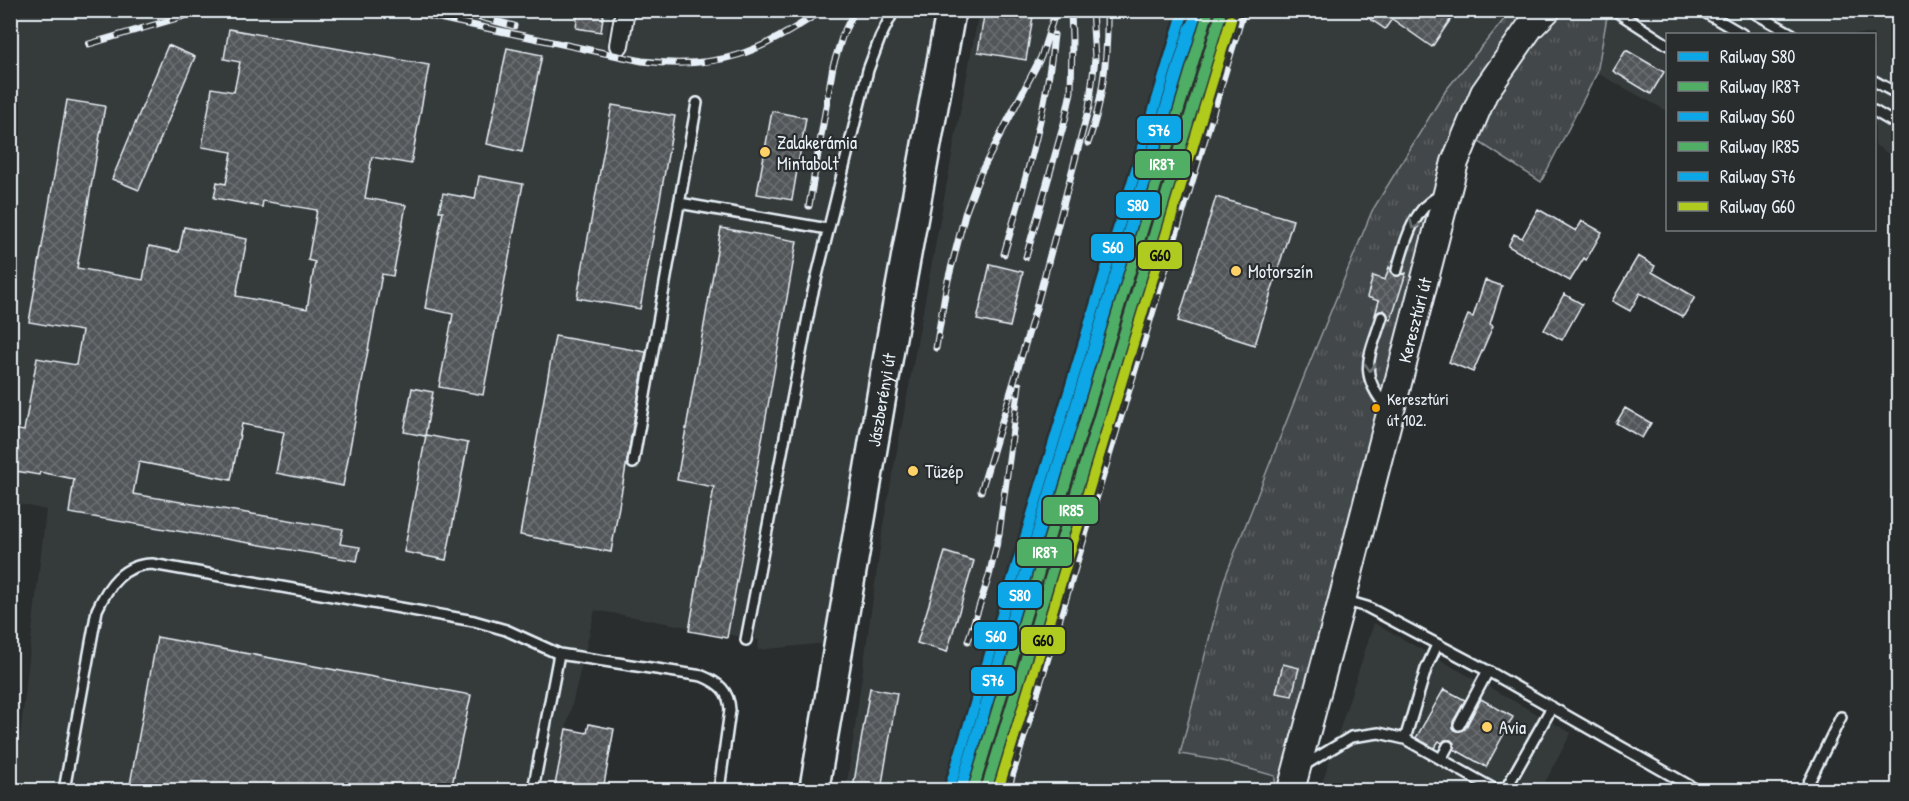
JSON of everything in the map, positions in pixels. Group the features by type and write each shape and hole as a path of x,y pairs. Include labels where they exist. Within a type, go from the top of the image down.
{"main road":[{"name":"Jászberényi út","path":"814,790 894,323 951,10"},
{"name":"Keresztúri út","path":"1293,780 1455,162 1484,93 1530,27 1547,10"}],"street":[{"path":"619,45 625,10"}],"lane":[{"path":"746,640 812,296 868,70 894,10"},
{"path":"1614,10 1666,44"},
{"path":"1701,10 1740,33"},
{"path":"1749,10 1790,33"},
{"path":"1876,82 1899,94"},
{"path":"633,464 697,103"},
{"path":"1876,112 1899,124"},
{"path":"1397,270 1407,239 1419,214 1432,199 1447,193"},
{"path":"679,203 828,229"},
{"path":"1382,317 1367,373 1375,394 1391,412"},
{"path":"64,790 97,610 114,581 131,568 142,564 170,565 474,621 506,630 559,654 702,676 720,685 726,692 730,710 719,790"},
{"path":"1342,600 1367,607 1488,671 1697,790"},
{"path":"1405,739 1426,669 1437,645"},
{"path":"533,790 559,654"},
{"path":"1459,725 1488,671"},
{"path":"1293,780 1351,737 1379,733 1405,739 1494,789 1502,790 1508,785 1552,707"},
{"path":"1804,790 1841,717"},
{"path":"1441,759 1448,746"}],"shaded area":[{"path":"21,11 611,11 606,42 629,47 635,11 936,11 827,643 758,650 759,640 595,610 566,729 587,733 589,724 614,729 603,790 14,790 46,510 11,502 10,69"},
{"path":"979,11 1511,11 1446,90 1372,211 1224,580 1180,754 1222,761 1275,776 1271,790 846,790 884,520"},
{"path":"1608,11 1898,11 1898,160 1876,146 1876,33 1666,33 1666,110 1597,73"},
{"path":"1374,623 1571,733 1541,790 1320,790"},
{"path":"1898,690 1898,765 1889,709"}],"green space":[{"path":"1511,11 1608,11 1597,73 1541,182 1470,136 1284,790 1275,790 1275,776 1222,761 1180,754 1224,580 1372,211 1446,90"}],"building":[{"path":"578,10 604,10 601,32 576,28"},
{"path":"985,10 1034,10 1026,60 978,52"},
{"path":"1357,10 1457,10 1432,47 1392,19 1385,29"},
{"path":"229,29 429,65 411,164 372,157 365,198 406,205 393,276 382,274 343,486 276,473 284,432 242,424 231,480 139,462 133,494 343,529 340,544 360,547 357,561 69,513 74,479 40,472 39,475 10,470 12,429 24,431 37,358 76,365 82,331 29,322 67,100 105,106 77,268 143,280 149,246 179,252 184,227 247,239 236,296 307,309 315,262 308,260 317,210 263,201 262,207 214,198 217,182 226,184 232,152 202,147 212,88 234,92 240,62 224,59"},
{"path":"168,45 195,57 139,190 112,179"},
{"path":"507,48 542,55 522,152 487,144"},
{"path":"1626,50 1664,72 1651,94 1613,71"},
{"path":"612,105 675,116 640,309 577,298"},
{"path":"772,111 806,118 792,200 757,194"},
{"path":"479,176 523,184 483,395 439,387 453,314 425,308 443,211 439,211 443,193 475,199"},
{"name":"Motorszín","path":"1216,197 1293,220 1255,345 1178,321"},
{"path":"1538,209 1576,231 1582,221 1602,232 1586,260 1584,258 1570,281 1508,246 1514,234 1522,238"},
{"path":"721,228 797,241 727,638 689,631 714,487 677,480"},
{"path":"1638,256 1655,266 1652,272 1695,297 1683,317 1640,293 1630,311 1612,301"},
{"path":"990,264 1023,272 1010,327 977,320"},
{"path":"1389,267 1395,276 1406,273 1391,320 1388,319 1384,310 1375,315 1379,301 1367,297 1373,276 1385,280"},
{"path":"1485,280 1502,286 1490,324 1493,326 1473,372 1449,362 1468,315 1473,317"},
{"path":"1564,294 1582,304 1562,340 1544,330"},
{"path":"555,336 646,352 611,552 520,535"},
{"path":"412,388 433,392 425,436 404,432"},
{"path":"1625,408 1651,423 1642,438 1616,423"},
{"path":"426,435 468,443 446,560 404,552"},
{"path":"945,552 974,561 947,652 917,643"},
{"path":"157,637 471,695 451,790 129,790"},
{"path":"1283,664 1299,668 1292,696 1276,693"},
{"path":"870,688 897,693 881,790 853,788"},
{"name":"Avia","path":"1444,689 1465,700 1453,722 1453,728 1456,731 1465,729 1481,699 1513,717 1486,767 1454,749 1454,743 1451,740 1445,740 1442,743 1439,741 1434,748 1416,738"},
{"path":"589,724 614,729 603,790 554,790 566,729 587,733"}],"railway":[{"path":"89,44 205,10"},
{"path":"401,10 642,61 670,63 694,63 738,55 778,37 823,10"},
{"path":"454,10 514,26"},
{"path":"809,206 833,66 843,34 855,10"},
{"path":"936,348 946,288 965,214 980,174 1041,57 1056,10"},
{"path":"1026,257 1071,92 1071,10"},
{"path":"981,491 1036,308 1089,107 1095,59 1092,10"},
{"path":"1088,143 1104,78 1107,10"},
{"path":"1069,432 1109,338 1209,10"},
{"path":"996,790 1234,10"},
{"path":"1008,790 1244,10"},
{"path":"1004,254 1041,118 1054,35"},
{"path":"968,641 989,576 999,534 1019,385"},
{"path":"948,790 1028,527"}],"rail line":[{"name":"S60","path":"950,787 1184,10"},
{"name":"S80","path":"961,790 1197,10"},
{"name":"IR87","path":"973,790 1208,13"},
{"name":"IR85","path":"986,790 1220,17"},
{"name":"G60","path":"998,790 1231,20"},
{"name":"S76","path":"962,783 1190,27"}],"place":[{"name":"Zalakerámia Mintabolt","path":"765,152"},
{"name":"Motorszín","path":"1236,271"},
{"name":"Keresztúri út 102.","path":"1376,408"},
{"name":"Tüzép","path":"913,471"},
{"name":"Avia","path":"1487,727"}]}
